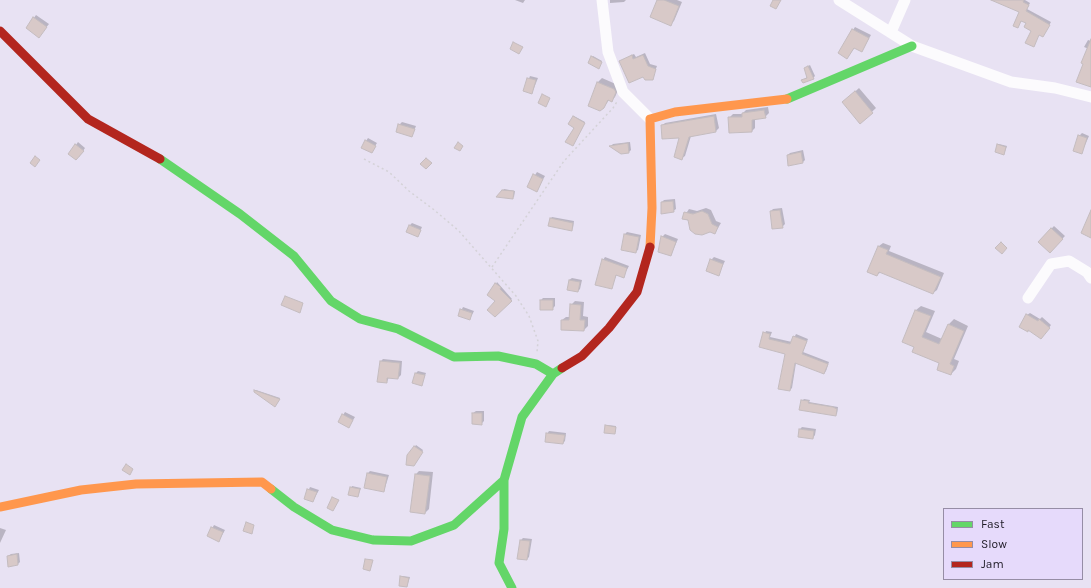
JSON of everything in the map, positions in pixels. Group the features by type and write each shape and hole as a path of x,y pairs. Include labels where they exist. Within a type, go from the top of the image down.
{"street":[{"path":"512,588 499,563 504,529 504,480 522,417 553,374 582,356 610,328 637,292 650,248 652,208 650,119 623,92 608,52 602,0"},
{"path":"839,0 912,46 1011,82 1055,88 1091,97"},
{"path":"891,32 905,0"},
{"path":"0,31 88,119 170,165 240,214 294,256 331,301 360,319 398,329 454,356 498,356 536,364 553,374"},
{"path":"650,119 675,112 792,98 912,46"},
{"path":"1028,298 1052,264 1069,261 1087,272 1091,278"},
{"path":"0,507 81,490 136,484 262,482 294,507 332,530 373,540 411,541 454,525 504,480"}],"path":[{"path":"492,267 564,161 613,108 623,92"},
{"path":"364,159 389,172 409,191 433,208 459,231 492,267 516,296 529,316 538,341 536,364"}],"building":[{"path":"657,0 664,0 679,6 671,26 650,17"},
{"path":"773,0 781,0 776,9 770,6"},
{"path":"991,0 1024,0 1023,2 1029,5 1026,11 1050,25 1043,37 1039,35 1034,47 1025,43 1031,31 1024,27 1026,23 1021,21 1018,28 1013,26 1019,12"},
{"path":"33,17 47,27 39,38 26,28"},
{"path":"852,29 869,38 862,52 854,48 847,59 838,53"},
{"path":"1091,39 1091,87 1076,82 1083,64 1081,63"},
{"path":"513,42 523,47 519,54 510,49"},
{"path":"632,55 633,59 643,55 648,66 656,69 653,80 645,80 643,77 629,83 619,61"},
{"path":"591,56 602,62 599,69 588,63"},
{"path":"808,66 814,79 803,83 801,80 807,78 804,68"},
{"path":"527,78 536,80 532,94 523,91"},
{"path":"597,82 614,89 616,92 612,102 608,100 604,108 600,111 588,106"},
{"path":"855,91 873,113 860,124 842,102"},
{"path":"542,94 550,98 546,107 538,103"},
{"path":"764,110 766,118 752,120 752,132 729,133 728,117 742,117 742,113"},
{"path":"573,116 585,123 573,146 565,142 574,128 568,124"},
{"path":"714,116 716,132 689,137 682,160 674,157 679,138 662,139 661,125"},
{"path":"398,124 415,129 412,137 396,132"},
{"path":"1078,135 1087,138 1082,154 1073,151"},
{"path":"365,140 376,146 372,153 361,148"},
{"path":"458,142 463,146 460,151 454,148"},
{"path":"628,143 629,153 621,154 609,146"},
{"path":"75,144 84,151 76,160 68,154"},
{"path":"997,144 1006,147 1004,155 995,152"},
{"path":"801,152 803,163 788,166 787,155"},
{"path":"35,156 40,160 35,167 30,163"},
{"path":"426,158 432,163 426,169 420,164"},
{"path":"533,174 543,179 537,192 527,187"},
{"path":"502,190 514,191 513,199 496,197"},
{"path":"673,201 674,212 661,214 661,202"},
{"path":"780,210 783,228 772,229 770,211"},
{"path":"1091,210 1091,238 1081,233"},
{"path":"702,211 708,214 712,224 718,227 715,234 710,232 702,235 695,234 690,230 688,220 682,219 684,212 693,214"},
{"path":"550,218 573,223 572,231 548,226"},
{"path":"409,225 421,230 418,237 406,232"},
{"path":"1051,228 1063,239 1050,253 1038,242"},
{"path":"624,234 639,237 636,253 621,250"},
{"path":"661,236 676,242 671,256 658,252"},
{"path":"1001,242 1007,248 1002,254 995,248"},
{"path":"878,246 888,250 886,254 941,277 933,294 879,272 877,276 867,272"},
{"path":"602,259 627,268 624,278 616,275 612,289 595,285"},
{"path":"710,259 723,264 719,276 706,271"},
{"path":"569,280 580,282 578,292 567,290"},
{"path":"495,283 501,287 500,289 512,301 495,317 487,310 495,301 487,295"},
{"path":"285,296 303,303 300,313 281,305"},
{"path":"540,300 553,300 553,310 540,310"},
{"path":"570,304 581,305 580,320 585,320 584,331 561,330 561,320 569,320"},
{"path":"460,309 472,313 470,320 458,316"},
{"path":"915,310 931,316 922,337 939,344 948,324 964,331 950,364 954,366 951,375 937,370 939,363 912,352 914,347 902,342"},
{"path":"1026,314 1038,321 1039,319 1050,328 1041,339 1028,330 1028,332 1019,327"},
{"path":"763,332 770,334 769,339 790,344 793,336 807,341 802,354 828,364 824,374 795,363 790,391 778,389 785,354 759,347"},
{"path":"380,361 400,363 398,379 387,378 387,383 377,382"},
{"path":"415,373 425,375 422,386 412,383"},
{"path":"254,390 280,399 275,407 254,392"},
{"path":"801,400 809,401 808,403 833,407 837,409 836,416 799,410"},
{"path":"472,413 482,413 482,425 472,424"},
{"path":"342,414 353,420 349,428 338,422"},
{"path":"605,425 616,427 615,434 604,433"},
{"path":"799,429 814,431 813,439 798,437"},
{"path":"546,433 565,435 563,444 545,442"},
{"path":"414,446 423,452 414,466 406,465 407,455"},
{"path":"126,464 133,469 130,475 122,470"},
{"path":"367,473 387,477 384,492 364,488"},
{"path":"415,474 430,476 425,514 410,512"},
{"path":"350,487 360,489 358,497 348,495"},
{"path":"307,489 317,492 313,502 304,499"},
{"path":"332,497 339,500 333,511 327,508"},
{"path":"246,522 254,525 252,534 243,531"},
{"path":"211,527 223,532 219,542 207,536"},
{"path":"520,540 530,541 527,560 517,559"},
{"path":"17,554 18,565 8,567 7,556"},
{"path":"365,559 373,560 370,571 363,569"},
{"path":"400,576 409,578 407,587 399,586"}],"traffic: fast":[{"path":"787,99 912,46"},
{"path":"160,159 240,214 294,256 331,301 360,319 398,329 454,357 498,356 536,364 553,374"},
{"path":"512,588 499,563 504,529 504,480 522,417 553,374 562,368"},
{"path":"271,489 294,507 332,530 373,540 411,541 454,525 504,480"}],"traffic: slow":[{"path":"650,247 652,208 650,119 675,112 787,99"},
{"path":"0,507 81,490 136,484 262,482 271,489"}],"traffic: jam":[{"path":"0,31 88,119 160,159"},
{"path":"562,368 582,356 609,328 637,292 650,247"}]}
